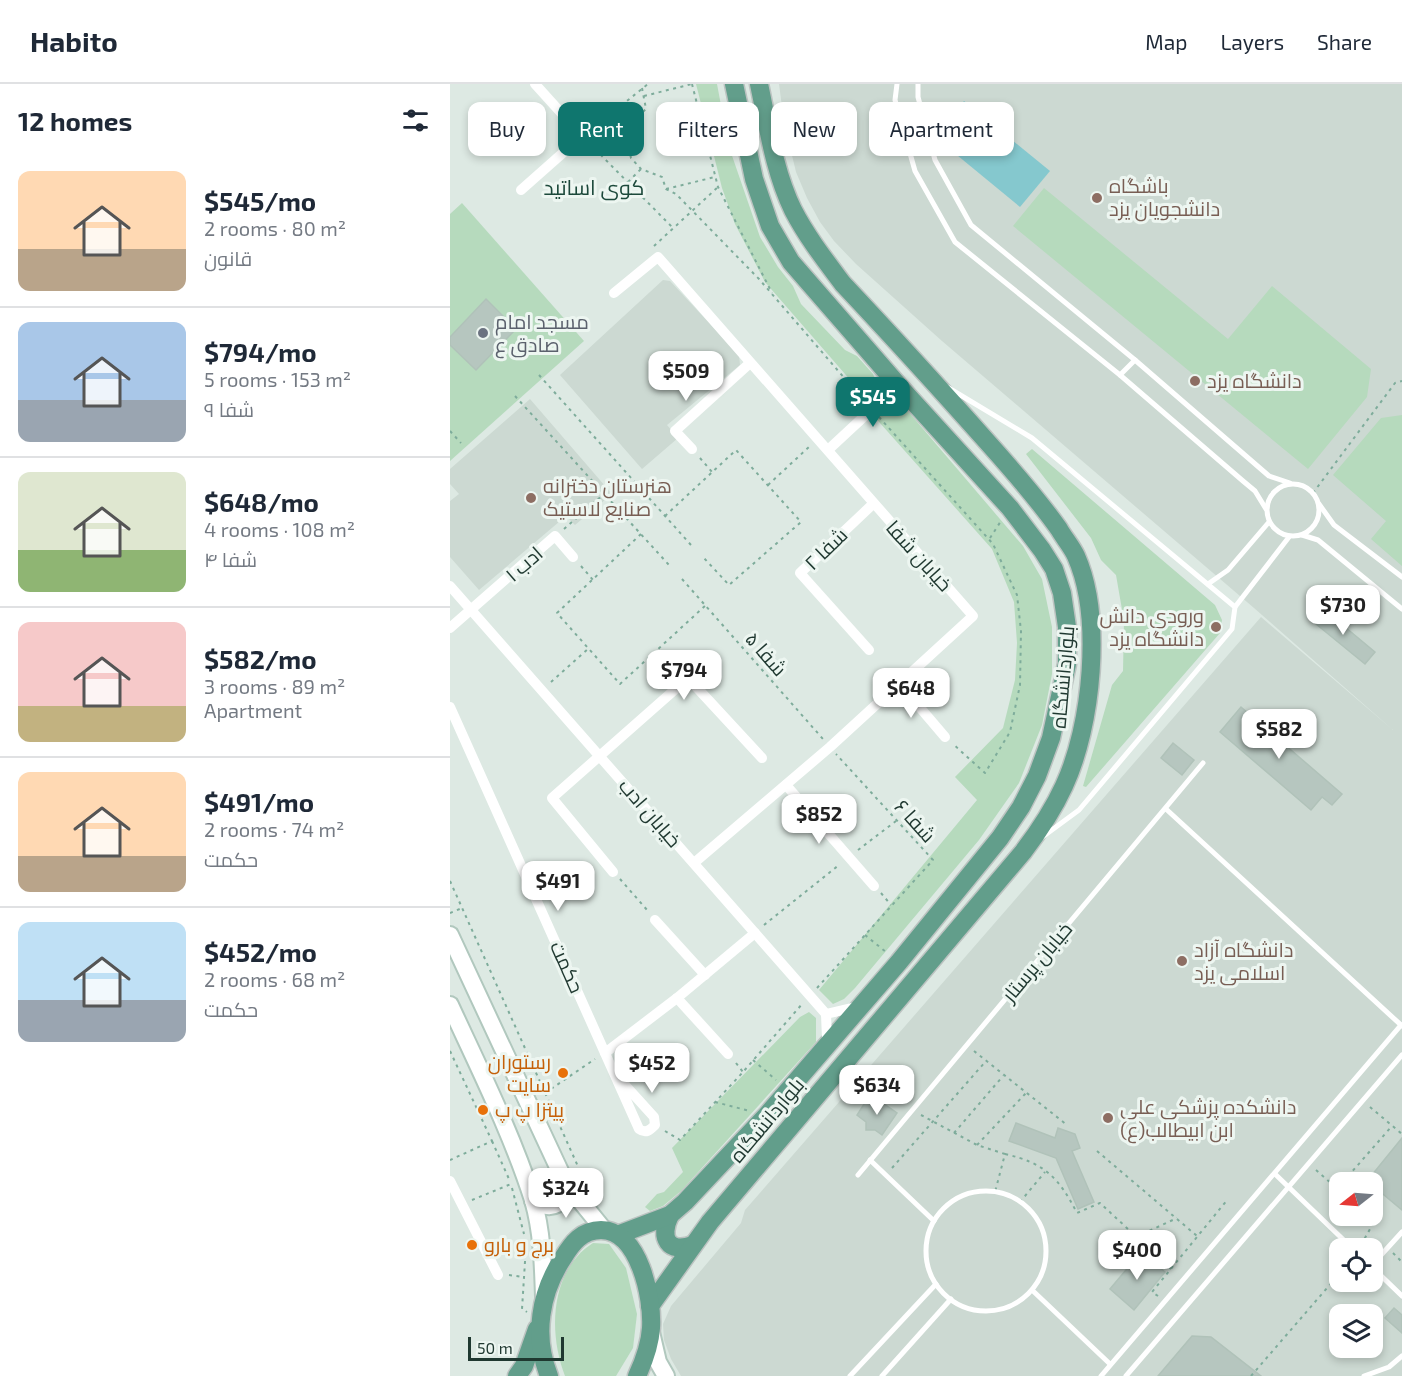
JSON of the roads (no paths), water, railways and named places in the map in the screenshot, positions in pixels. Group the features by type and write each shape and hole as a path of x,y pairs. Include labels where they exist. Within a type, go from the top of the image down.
{"main road":[{"name":"بلواردانشگاه","path":"540,1318 544,1297 553,1273 571,1245 586,1232 612,1232 670,1215 766,1116 899,962 1000,838 1021,807 1037,776 1051,738 1067,664 1067,627 1062,593 1054,569 1010,508 898,385 791,262 770,226 754,179 734,84"},
{"name":"بلواردانشگاه","path":"650,1306 710,1222 1023,852 1045,822 1064,786 1078,749 1086,708 1091,660 1090,616 1084,581 1076,555 1035,495 843,284 817,250 793,210 777,166 759,84"},
{"path":"450,934 565,1182 633,1251 646,1281 651,1329 658,1362 666,1376"},
{"path":"450,1005 533,1201 541,1242 544,1297"},
{"path":"533,1201 543,1207 556,1205 565,1197 565,1182"},
{"path":"670,1215 665,1226 666,1239 672,1246 682,1249 693,1245"},
{"path":"518,1376 524,1366 540,1318"},
{"path":"540,1318 540,1341 549,1376"},
{"path":"637,1376 647,1351 651,1329"}],"street":[{"path":"521,190 582,136 535,84"},
{"name":"خیابان شفا","path":"614,293 658,257 973,616 830,747 694,863"},
{"path":"692,449 675,430 750,363"},
{"path":"828,450 898,385"},
{"name":"شفا ۲","path":"869,650 800,573 873,504"},
{"name":"ادب ۱","path":"450,628 555,536 573,556"},
{"name":"خیابان ادب","path":"450,586 826,1014"},
{"path":"613,872 552,798 688,678 762,758"},
{"path":"899,683 945,737"},
{"name":"حکمت","path":"450,707 639,1130 648,1131 656,1125 654,1118 615,1074"},
{"path":"786,785 874,886"},
{"path":"655,920 705,975"},
{"path":"605,1053 677,998 755,933"},
{"path":"677,998 728,1054"},
{"path":"820,1052 827,1039 826,1014 861,1006"},
{"path":"450,1181 498,1275"}],"lane":[{"path":"897,84 895,100 915,171 955,242 1120,375 1255,491 1266,509 1269,522 1277,532 1289,537 1302,536 1318,540 1402,609"},
{"path":"918,84 918,97 935,160 971,225 1135,360 1269,476 1303,485 1313,493 1334,525 1402,577"},
{"path":"1120,375 1135,360"},
{"path":"927,375 1032,438 1234,607"},
{"path":"1266,509 1270,497 1278,488 1290,483"},
{"path":"1302,536 1312,529 1319,517 1319,504"},
{"path":"1208,585 1228,570 1269,522"},
{"path":"1023,852 1079,810 1232,629 1234,607 1289,537"},
{"name":"خیابان پرستار","path":"858,1175 1203,763"},
{"path":"1101,1376 1402,1025 1166,808"},
{"path":"1126,1376 1402,1055"},
{"path":"870,1160 934,1221"},
{"path":"1275,1174 1342,1238"},
{"path":"983,1191 1003,1193 1020,1202 1034,1216 1043,1233 1046,1253 1042,1272 1032,1290 1021,1300 1008,1307 993,1311 978,1311 964,1307 951,1299 936,1284 927,1259 929,1233 934,1221 947,1205 964,1195 983,1191"},
{"path":"1383,1254 1402,1232"},
{"path":"1383,1277 1402,1296"},
{"path":"850,1376 936,1284"},
{"path":"1032,1290 1110,1364"},
{"path":"882,1376 951,1299"},
{"path":"1364,1376 1389,1367 1402,1356"}],"water":[{"path":"1014,142 1050,171 1020,207 958,156 1014,156"}],"place":[{"name":"باشگاه دانشجویان یزد","path":"1097,198"},
{"name":"مسجد امام صادق ع","path":"483,333"},
{"name":"دانشگاه یزد","path":"1195,381"},
{"name":"هنرستان دخترانه صنایع لاستیک","path":"531,498"},
{"name":"ورودی دانش دانشگاه یزد","path":"1216,627"},
{"name":"دانشگاه آزاد اسلامی یزد","path":"1182,961"},
{"name":"رستوران سایت","path":"563,1073"},
{"name":"پیتزا پ پ","path":"483,1110"},
{"name":"دانشکده پزشکی علی ابن ابیطالب(ع)","path":"1108,1118"},
{"name":"برج و بارو","path":"472,1245"}],"district":[{"name":"کوی اساتید","path":"594,188"}]}
